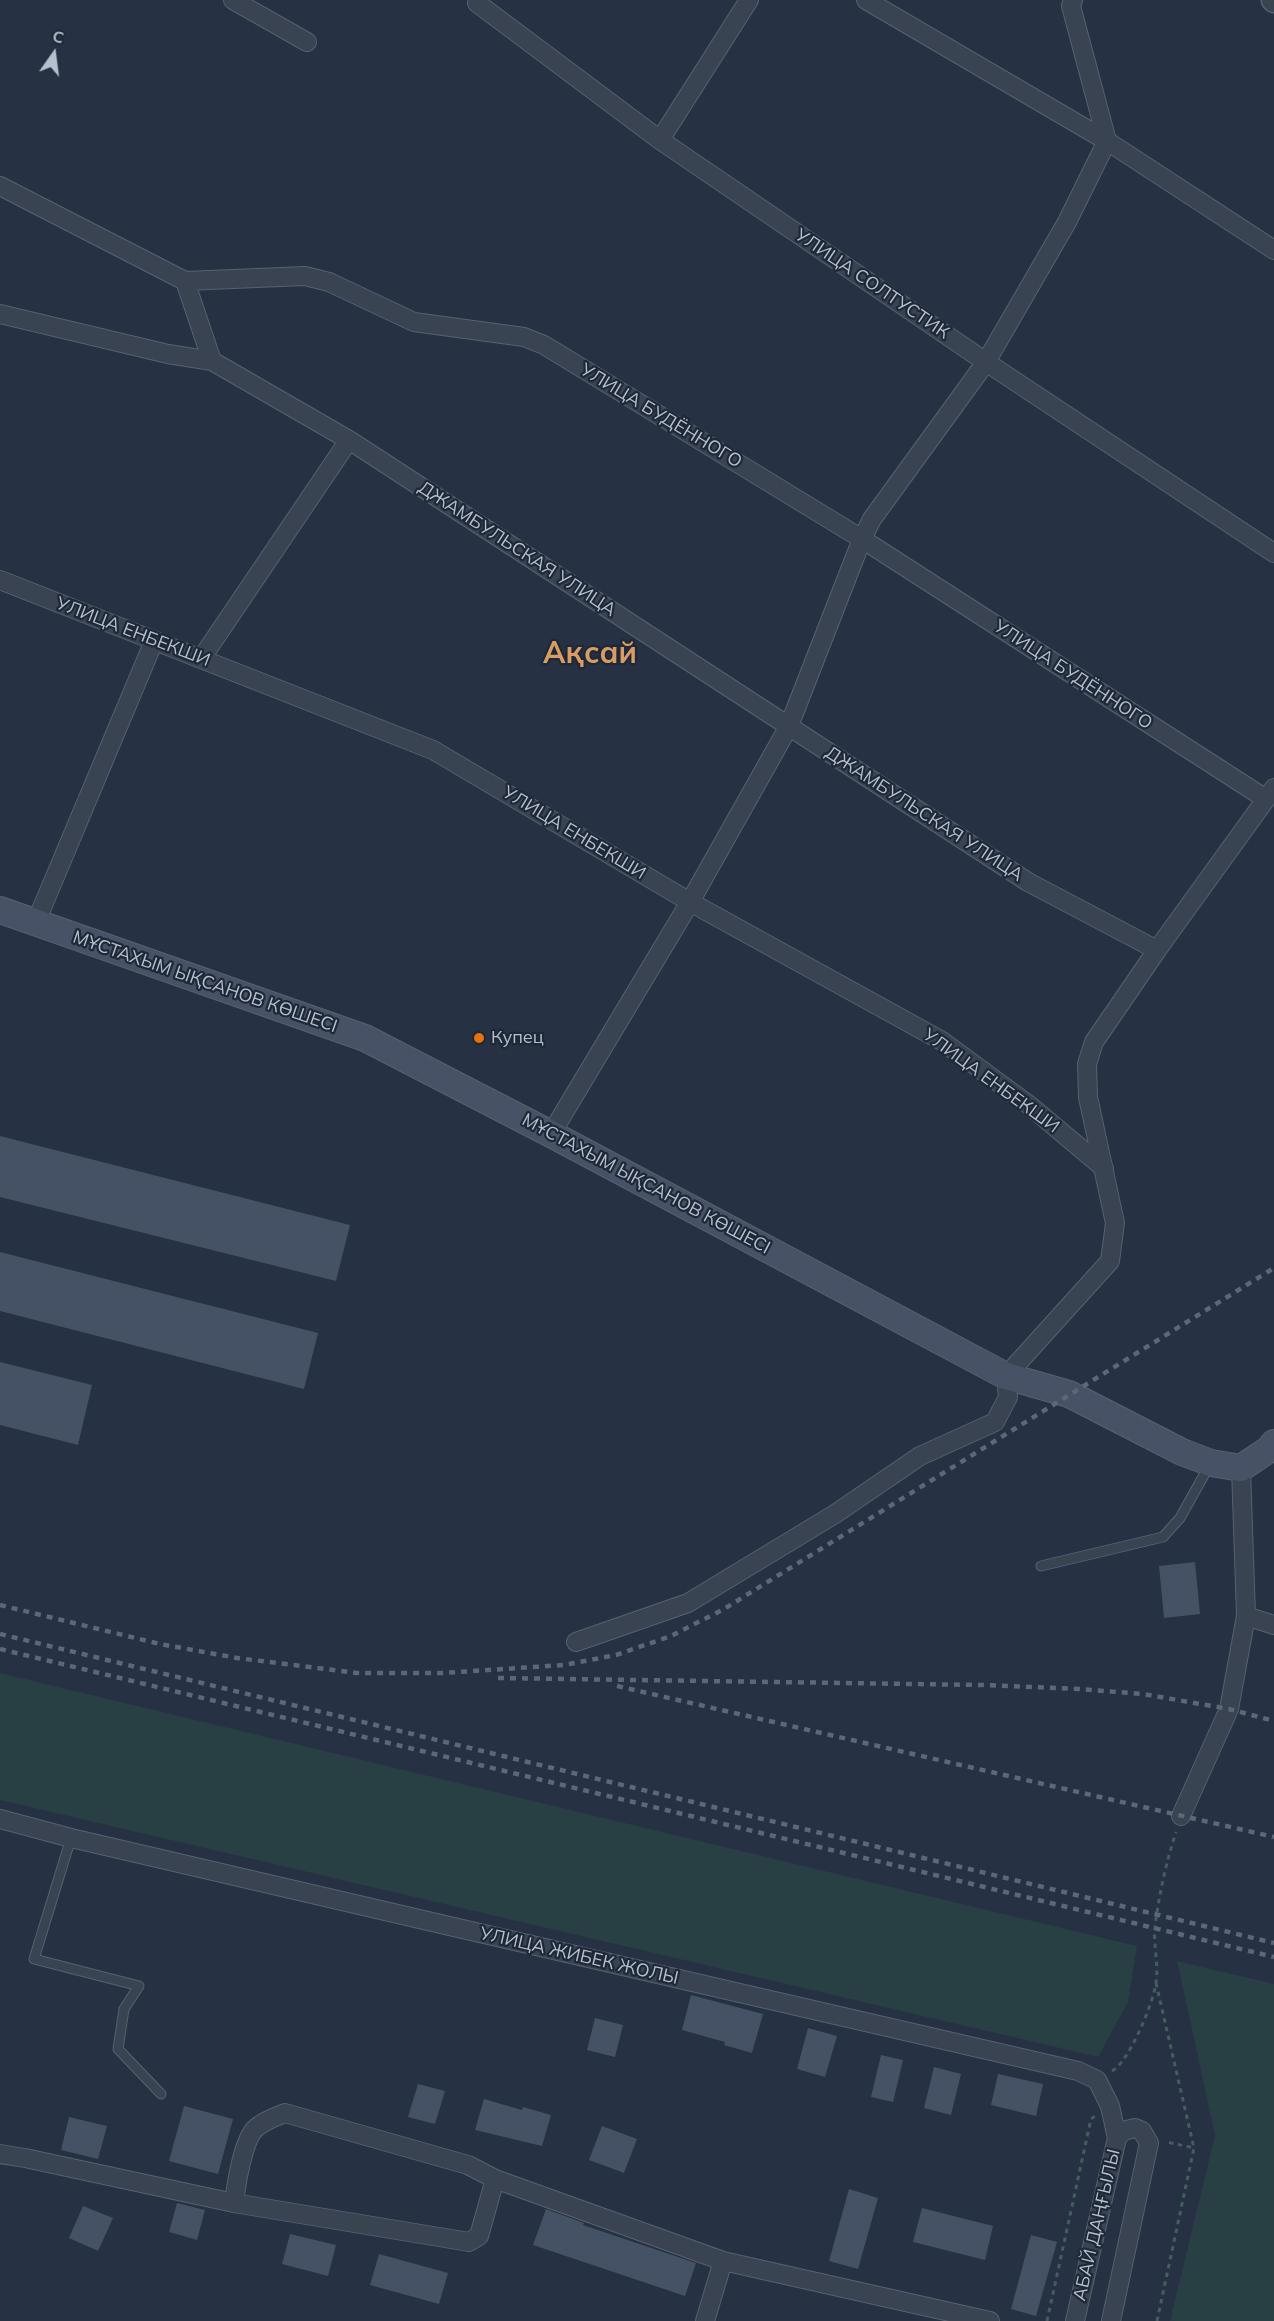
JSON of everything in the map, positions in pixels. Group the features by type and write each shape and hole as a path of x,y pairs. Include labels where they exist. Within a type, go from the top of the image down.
{"main road":[{"name":"МҰСТАХЫМ ЫҚСАНОВ КӨШЕСІ","path":"0,910 364,1038 551,1134 1006,1376 1069,1394 1182,1452 1211,1463 1241,1468"},
{"path":"1241,1468 1268,1450 1274,1443"}],"street":[{"path":"233,0 307,42"},
{"path":"660,140 748,0"},
{"path":"866,0 1107,141 1274,250"},
{"path":"551,1134 690,902 789,726 862,539 872,519 986,362 1067,222 1107,141 1071,6 1073,0"},
{"name":"УЛИЦА СОЛТУСТИК","path":"477,3 660,140 986,362 1274,553"},
{"name":"УЛИЦА БУДЁННОГО","path":"0,186 185,281 305,276 329,282 414,322 524,337 544,345 862,539 1270,794"},
{"path":"185,281 212,361"},
{"name":"ДЖАМБУЛЬСКАЯ УЛИЦА","path":"0,314 168,354 212,361 349,440 1028,882 1157,950"},
{"path":"201,659 349,440"},
{"name":"УЛИЦА ЕНБЕКШИ","path":"0,580 433,750 690,902 942,1041 1029,1105 1104,1168"},
{"path":"36,922 154,640"},
{"path":"576,1642 688,1603 835,1514 920,1456 995,1422 1008,1397 1006,1376 1110,1261 1115,1223 1088,1097 1086,1064 1094,1042 1157,950 1270,794"},
{"path":"1181,1816 1229,1709 1246,1616 1241,1468"},
{"path":"1246,1616 1274,1624"},
{"name":"УЛИЦА ЖИБЕК ЖОЛЫ","path":"0,1819 71,1838 1078,2071 1097,2080"},
{"path":"1097,2080 1110,2106 1117,2138"},
{"path":"234,2203 238,2170 254,2129 268,2119 285,2113 468,2165 495,2179 723,2261 990,2321"},
{"name":"АБАЙ ДАҢҒЫЛЫ","path":"1075,2321 1117,2138 1123,2131 1135,2128 1147,2137 1149,2143 1111,2321"},
{"path":"0,2154 234,2203 469,2242 479,2236 495,2179"},
{"path":"705,2321 723,2261"}],"lane":[{"path":"1041,1566 1163,1537 1180,1518 1211,1463"},
{"path":"71,1838 34,1959 139,1986 124,2009 118,2049 161,2094"}],"path":[{"path":"1157,2321 1194,2148 1156,1983 1155,1928 1166,1865 1181,1816"},
{"path":"1097,2080 1120,2067 1137,2038 1156,1983"},
{"path":"1047,2321 1091,2119 1110,2106"},
{"path":"1147,2137 1194,2148"}],"green space":[{"path":"0,1673 1137,1946 1128,2002 1098,2057 0,1800"},
{"path":"1177,1961 1274,1984 1274,2321 1170,2321 1215,2135"}],"building":[{"path":"0,1136 350,1225 336,1281 0,1197"},
{"path":"0,1252 318,1333 304,1389 0,1311"},
{"path":"0,1362 92,1385 78,1445 0,1425"},
{"path":"1195,1562 1200,1614 1164,1618 1159,1566"},
{"path":"691,1995 763,2014 752,2053 724,2045 725,2042 682,2030"},
{"path":"595,2018 623,2025 615,2057 587,2050"},
{"path":"808,2028 837,2036 825,2077 797,2069"},
{"path":"881,2055 903,2060 893,2102 871,2097"},
{"path":"934,2067 961,2074 951,2115 924,2108"},
{"path":"998,2074 1043,2084 1036,2116 991,2105"},
{"path":"418,2084 445,2091 435,2124 408,2117"},
{"path":"484,2099 522,2110 523,2107 551,2115 542,2146 475,2130"},
{"path":"184,2106 233,2119 218,2174 169,2161"},
{"path":"69,2117 107,2126 98,2159 61,2150"},
{"path":"602,2126 637,2139 624,2173 589,2160"},
{"path":"849,2189 878,2198 858,2269 829,2261"},
{"path":"177,2203 205,2210 197,2240 169,2232"},
{"path":"83,2206 113,2218 98,2251 69,2238"},
{"path":"922,2208 993,2226 985,2260 913,2242"},
{"path":"546,2209 584,2223 583,2225 696,2263 685,2296 533,2245"},
{"path":"290,2234 336,2245 328,2276 282,2264"},
{"path":"1031,2235 1057,2242 1036,2316 1011,2309"},
{"path":"379,2254 448,2273 439,2304 370,2285"}],"railway":[{"path":"0,1605 160,1644 237,1658 357,1673 443,1673 564,1665 616,1655 671,1636 724,1609 1274,1268"},
{"path":"0,1634 1274,1943"},
{"path":"0,1649 1274,1957"},
{"path":"498,1678 981,1685 1079,1689 1143,1694 1229,1709 1274,1721"},
{"path":"617,1686 1274,1837"}],"place":[{"name":"Купец","path":"479,1038"}],"district":[{"name":"Ақсай","path":"590,654"}]}
